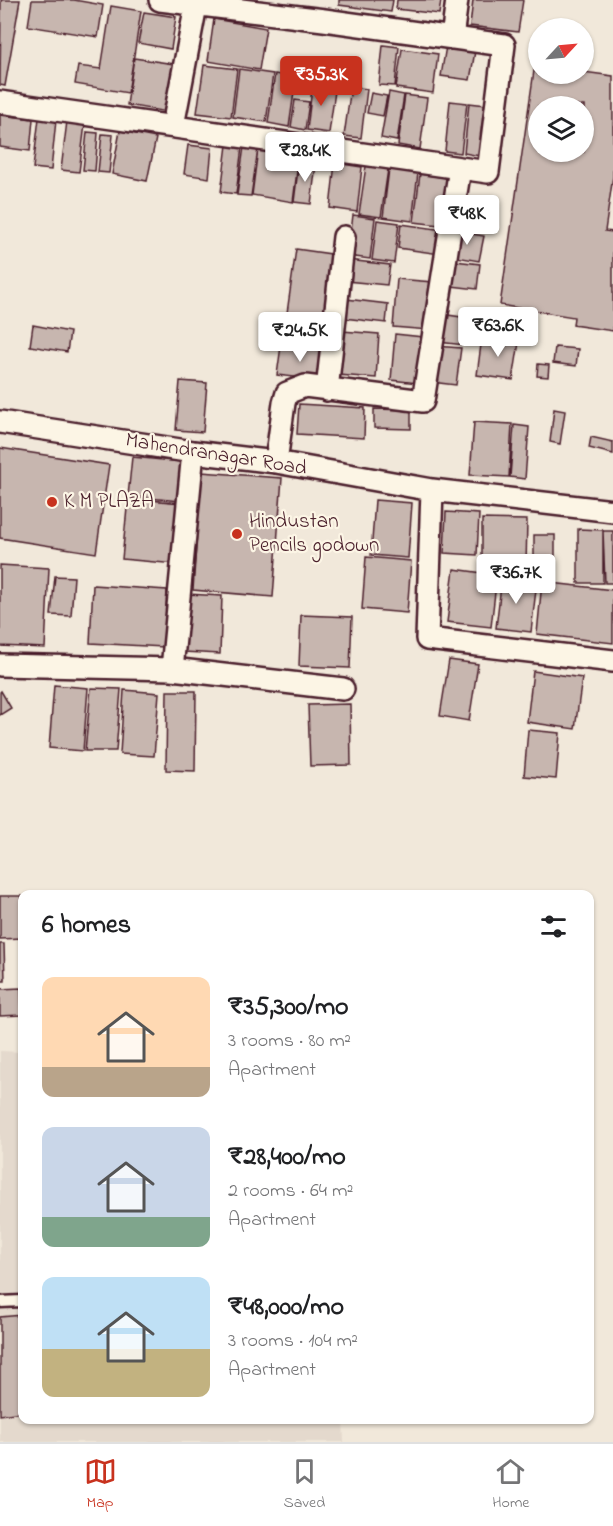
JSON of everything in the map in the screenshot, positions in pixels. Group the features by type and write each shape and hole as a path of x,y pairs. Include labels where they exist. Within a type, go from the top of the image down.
{"street":[{"path":"0,102 488,172 504,45 452,38 326,10 160,0"},
{"path":"452,38 457,0"},
{"path":"173,126 197,3"},
{"path":"276,462 287,393 305,386 423,401 460,168"},
{"path":"327,390 344,237"},
{"name":"Mahendranagar Road","path":"0,422 193,452 276,462 432,490 613,512"},
{"path":"172,669 193,452"},
{"path":"432,490 427,639 613,661"},
{"path":"0,665 172,669 343,689"}],"lane":[{"path":"0,1302 18,1301"}],"shaded area":[{"path":"0,1051 18,1052 18,1424 343,1424 344,1442 0,1442"}],"building":[{"path":"1,0 20,0 5,86 0,85"},
{"path":"32,0 74,0 103,5 98,37 28,26"},
{"path":"339,0 393,0 391,12 339,5"},
{"path":"397,0 441,0 439,14 396,9"},
{"path":"473,0 523,0 518,32 470,26"},
{"path":"111,6 141,11 128,93 75,84 78,66 101,69"},
{"path":"144,12 176,17 171,49 138,43"},
{"path":"214,19 266,28 259,70 208,61"},
{"path":"383,45 399,47 395,86 379,85"},
{"path":"446,46 475,51 470,80 441,76"},
{"path":"402,49 438,54 433,93 396,88"},
{"path":"134,58 174,64 167,112 127,105"},
{"path":"204,65 237,69 231,117 197,113"},
{"path":"239,69 273,74 266,122 233,117"},
{"path":"594,73 613,76 613,176 605,231 613,232 613,331 573,325 574,317 500,305 528,112 528,162 594,162 594,96 530,96 532,84 594,84"},
{"path":"275,74 296,78 289,127 268,123"},
{"path":"313,80 336,84 329,133 307,130"},
{"path":"351,87 367,89 361,138 344,136"},
{"path":"389,92 404,95 397,141 381,138"},
{"path":"371,93 387,96 383,116 367,113"},
{"path":"405,95 427,98 420,149 398,145"},
{"path":"295,100 309,102 305,130 291,127"},
{"path":"450,101 467,103 461,153 445,151"},
{"path":"469,103 486,105 480,156 464,153"},
{"path":"0,115 33,119 30,151 0,147"},
{"path":"39,118 56,120 51,170 33,168"},
{"path":"67,121 85,124 79,172 61,170"},
{"path":"120,131 156,138 147,181 112,174"},
{"path":"87,132 98,133 95,171 83,170"},
{"path":"102,134 113,135 109,173 98,172"},
{"path":"188,145 212,148 209,178 184,174"},
{"path":"227,145 242,147 236,194 221,192"},
{"path":"244,147 258,149 251,196 237,195"},
{"path":"258,149 299,155 293,202 252,195"},
{"path":"299,162 316,164 311,204 294,202"},
{"path":"335,163 362,167 357,212 330,208"},
{"path":"366,166 388,169 381,217 359,214"},
{"path":"389,169 418,173 412,221 383,217"},
{"path":"420,174 454,179 448,226 414,222"},
{"path":"353,215 375,218 370,259 348,256"},
{"path":"377,220 399,223 394,263 372,260"},
{"path":"401,224 443,230 440,254 398,248"},
{"path":"454,231 484,236 479,261 451,256"},
{"path":"296,249 338,255 329,319 287,313"},
{"path":"348,260 390,265 387,285 346,281"},
{"path":"446,260 480,264 477,289 443,285"},
{"path":"397,279 433,282 429,330 393,327"},
{"path":"346,299 388,304 386,323 344,318"},
{"path":"441,314 468,318 465,345 438,342"},
{"path":"292,318 324,322 326,348 289,343"},
{"path":"33,325 70,332 67,352 30,346"},
{"path":"342,331 379,334 376,378 338,375"},
{"path":"395,334 423,337 418,383 391,380"},
{"path":"482,337 519,342 513,380 477,375"},
{"path":"281,346 323,350 320,380 277,375"},
{"path":"435,346 461,348 456,385 431,382"},
{"path":"555,347 578,349 576,366 553,363"},
{"path":"538,364 549,365 548,377 537,376"},
{"path":"180,381 207,383 203,432 176,430"},
{"path":"299,404 365,408 364,438 297,434"},
{"path":"374,409 411,410 411,429 374,428"},
{"path":"554,409 565,411 560,444 550,442"},
{"path":"474,422 512,424 509,477 470,475"},
{"path":"514,425 529,427 525,479 510,477"},
{"path":"591,437 613,442 613,454 589,448"},
{"name":"K M PLAZA","path":"0,448 109,465 96,553 0,538"},
{"path":"132,457 183,462 180,501 128,496"},
{"name":"Hindustan Pencils godown","path":"201,472 282,478 273,597 193,590"},
{"path":"128,498 181,503 176,564 122,559"},
{"path":"375,500 412,503 408,558 371,555"},
{"path":"446,512 479,514 477,555 444,553"},
{"path":"482,519 527,520 526,566 482,565"},
{"path":"578,529 603,530 603,583 578,583"},
{"path":"603,531 613,531 613,583 605,583"},
{"path":"534,535 555,535 555,558 534,559"},
{"path":"366,557 411,561 407,613 362,609"},
{"path":"0,565 49,568 45,648 0,646"},
{"path":"454,569 497,575 491,627 447,622"},
{"path":"55,576 74,577 71,616 51,615"},
{"path":"502,577 537,581 531,632 496,628"},
{"path":"542,582 613,590 613,643 537,634"},
{"path":"93,585 167,590 164,647 90,643"},
{"path":"187,594 222,596 220,654 184,652"},
{"path":"301,615 352,617 350,668 299,666"},
{"path":"449,660 478,664 469,721 440,716"},
{"path":"533,671 582,678 575,729 527,722"},
{"path":"54,685 88,688 83,751 49,748"},
{"path":"91,688 121,689 116,751 85,751"},
{"path":"124,690 159,693 154,756 120,754"},
{"path":"167,691 196,691 195,771 166,770"},
{"path":"0,692 11,708 0,715"},
{"path":"350,704 351,765 310,766 308,705"},
{"path":"528,730 560,733 556,779 524,776"},
{"path":"0,896 18,896 18,938 0,939"},
{"path":"0,944 4,944 5,981 0,981"},
{"path":"18,988 18,1015 0,1016 0,989"},
{"path":"18,1315 18,1413 0,1415 0,1317"}],"place":[{"name":"K M PLAZA","path":"52,502"},
{"name":"Hindustan Pencils godown","path":"237,534"}]}
